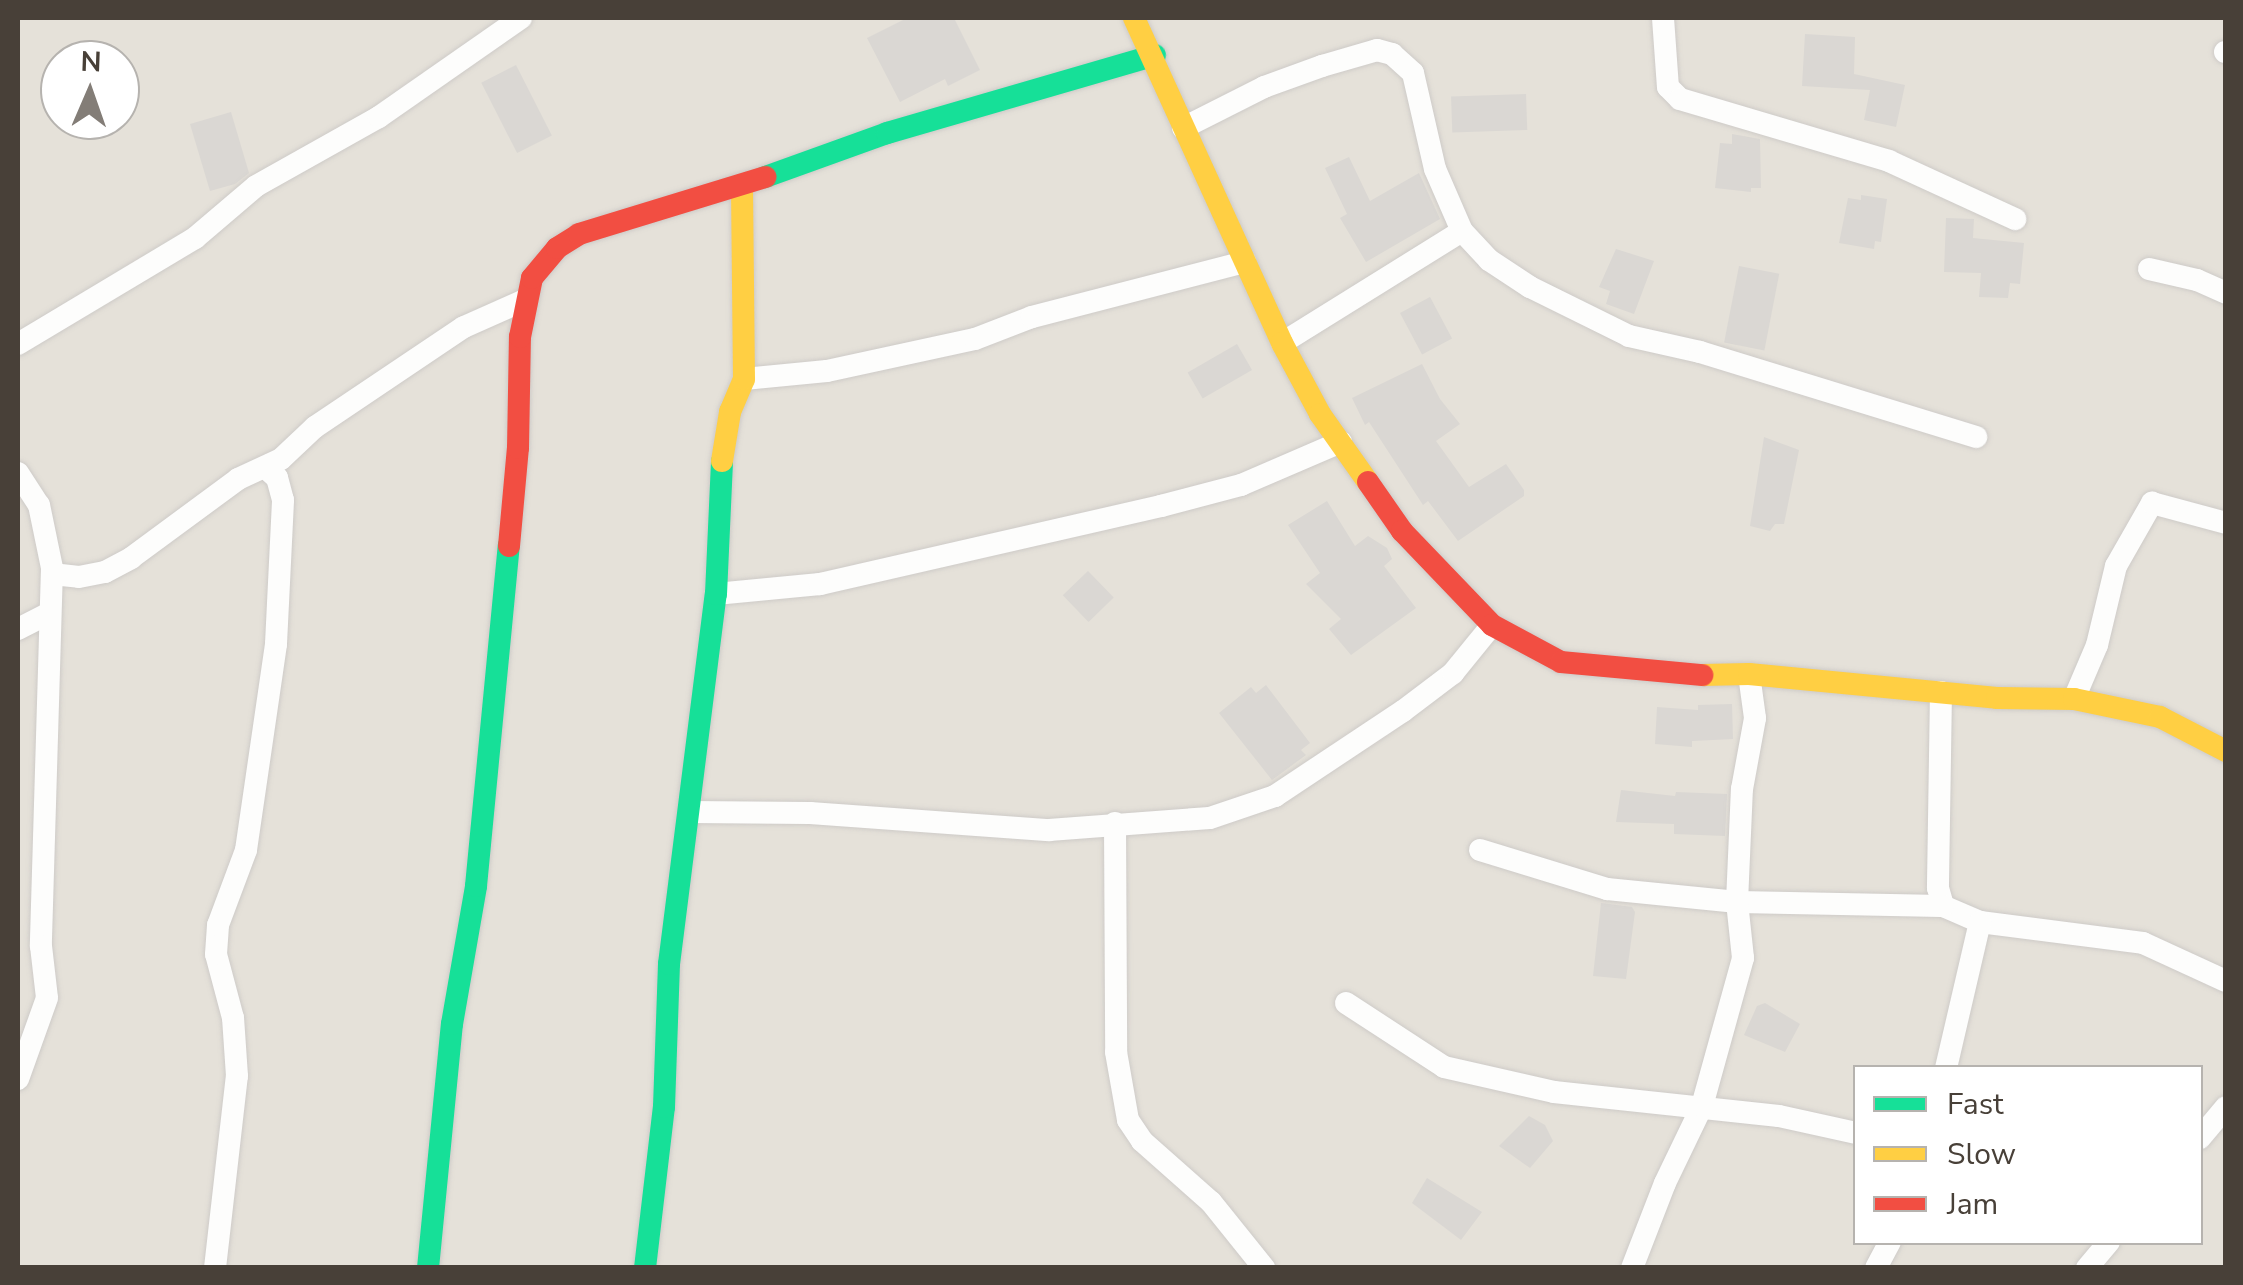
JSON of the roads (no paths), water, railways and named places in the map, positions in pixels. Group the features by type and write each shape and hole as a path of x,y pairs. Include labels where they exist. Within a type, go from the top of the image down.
{"street":[{"path":"18,344 195,238 256,186 378,117 521,18"},
{"path":"1134,18 1155,55 1183,128 1282,343 1341,442 1402,531 1492,625 1561,662 1684,675 1749,674 1941,692 2074,699 2160,717 2226,751"},
{"path":"1664,18 1668,88 1680,99 1889,161 2015,219"},
{"path":"1183,128 1264,87 1322,66 1376,50 1392,54 1413,74 1435,169 1462,231 1488,260 1530,287 1629,336 1771,372 1976,438"},
{"path":"428,1268 452,1024 478,866 518,448 520,337 527,299 540,267 579,234 742,185 887,134 1155,55"},
{"path":"645,1268 664,1107 668,964 716,594 723,450 730,412 744,378 742,185"},
{"path":"1282,343 1462,231"},
{"path":"744,378 827,371 975,339 1032,317 1244,262"},
{"path":"2148,269 2198,280 2226,293"},
{"path":"52,574 79,577 105,572 238,480 266,468 316,427 464,326 527,299"},
{"path":"716,594 820,584 1162,506 1240,485 1341,442"},
{"path":"214,1268 237,1076 233,1018 216,954 218,926 246,850 276,644 284,500 277,478 266,468"},
{"path":"18,472 40,505 48,532 52,574 41,946 47,998 18,1080"},
{"path":"2074,699 2096,645 2116,566 2152,504 2226,523"},
{"path":"18,628 48,614"},
{"path":"689,812 810,813 1049,830 1210,818 1274,796 1454,673 1492,625"},
{"path":"1632,1268 1665,1182 1702,1106 1743,958 1737,902 1742,789 1755,718 1749,674"},
{"path":"1941,692 1938,888 1942,906"},
{"path":"1114,823 1116,1052 1128,1120 1142,1141 1212,1202 1264,1268"},
{"path":"1480,850 1607,889 1737,902 1942,906 1980,922 2142,943 2226,981"},
{"path":"18,888 42,884"},
{"path":"1947,1065 1980,922"},
{"path":"1346,1002 1444,1067 1554,1092 1780,1116 1853,1132"},
{"path":"2203,1134 2226,1107"},
{"path":"1876,1268 1888,1245"},
{"path":"2088,1268 2107,1245"}]}
